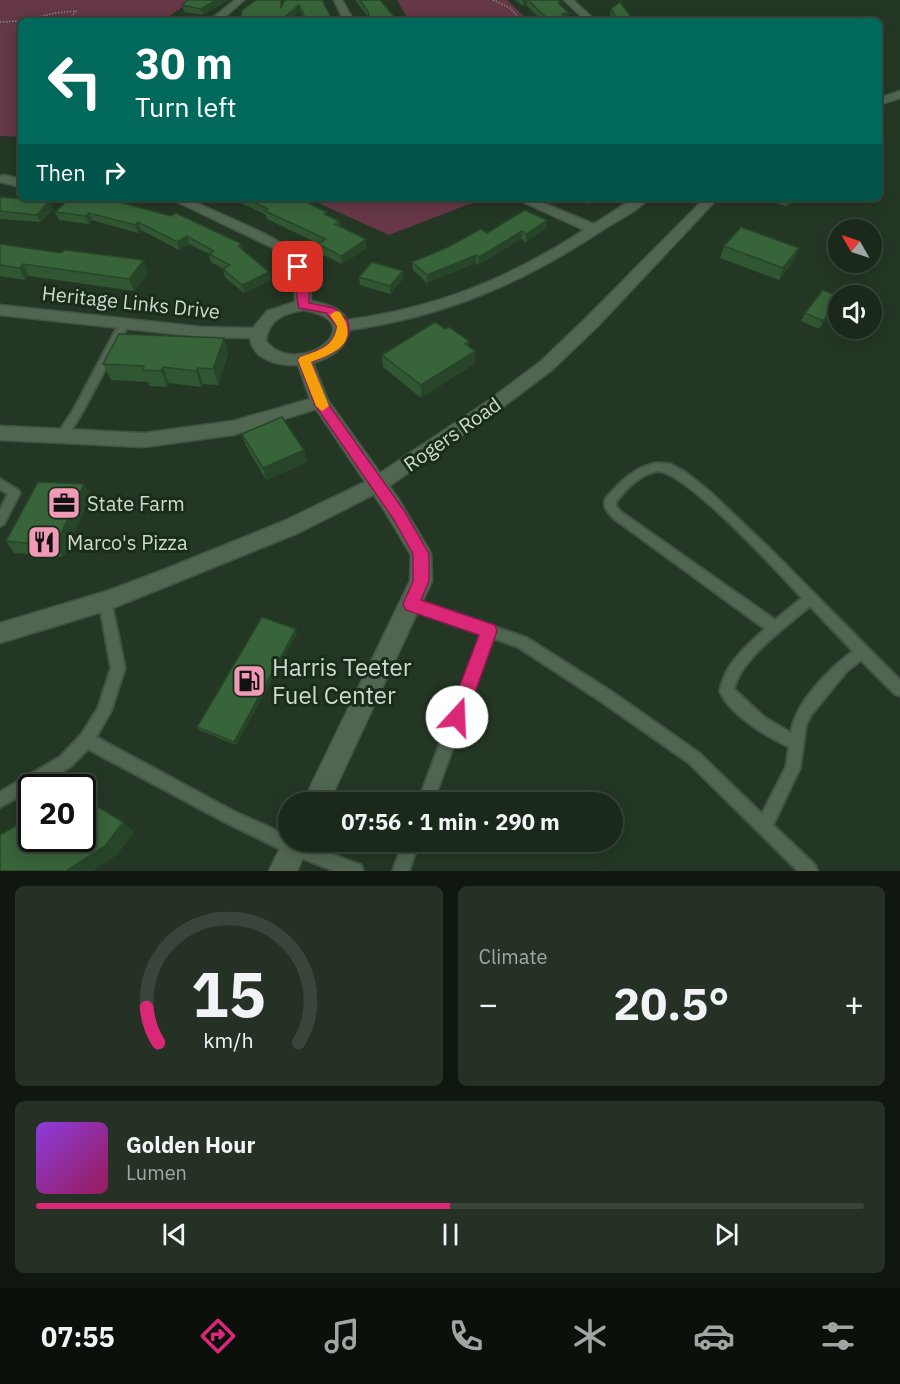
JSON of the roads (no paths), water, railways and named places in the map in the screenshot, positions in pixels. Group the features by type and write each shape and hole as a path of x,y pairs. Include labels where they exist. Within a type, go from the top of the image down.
{"street":[{"path":"218,18 240,0"},
{"path":"338,0 348,18"},
{"path":"568,0 588,18"},
{"path":"882,101 900,94"},
{"path":"4,179 18,182"},
{"path":"182,201 278,245 291,256 298,267 304,290 303,305"},
{"path":"527,201 594,229"},
{"path":"343,326 372,322 440,306 478,293 512,278 638,201"},
{"name":"Rogers Road","path":"0,633 105,601 291,527 378,484 459,430 546,366 592,322 708,201"},
{"path":"303,305 330,310 341,320 343,326 338,343 329,351 304,360 279,359 269,354 258,341 258,333 269,317 285,309 303,305"},
{"name":"Heritage Links Drive","path":"0,310 202,332 258,333"},
{"path":"304,360 320,402 408,528 421,554 421,581 321,792"},
{"path":"0,433 61,438 144,440 233,428 320,402"}],"lane":[{"path":"61,438 78,411 124,324"},
{"path":"775,628 617,515 611,508 610,501 642,471 650,467 669,468 693,482 900,689"},
{"path":"0,483 14,493 0,521"},
{"path":"796,743 768,728 738,704 727,692 727,682 732,672 775,628 810,599"},
{"path":"0,800 65,762 86,741 104,711 118,668 105,601"},
{"path":"411,604 522,642 607,697 684,751 809,871"},
{"path":"430,792 489,631"},
{"path":"764,827 792,768 799,724 806,710 842,667 862,652"},
{"path":"86,741 228,816 291,853 355,871"},
{"path":"401,871 408,852"}],"place":[{"name":"State Farm","path":"64,503"},
{"name":"Marco's Pizza","path":"44,542"},
{"name":"Harris Teeter Fuel Center","path":"249,681"}]}
